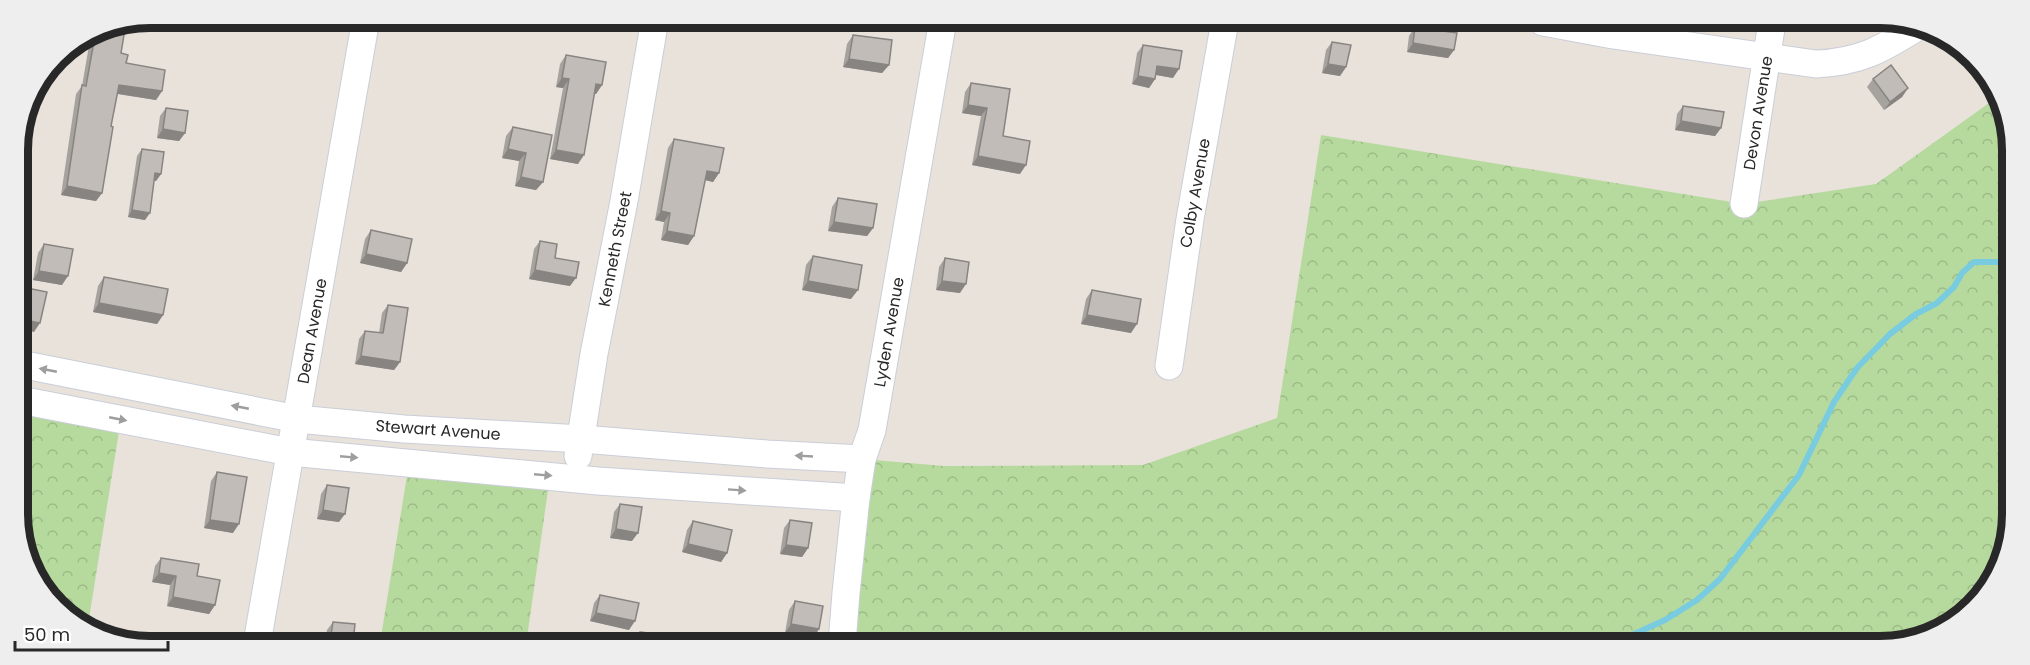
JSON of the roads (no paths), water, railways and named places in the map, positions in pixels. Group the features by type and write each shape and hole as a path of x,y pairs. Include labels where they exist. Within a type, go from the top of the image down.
{"street":[{"name":"Dean Avenue","path":"257,636 364,28"},
{"name":"Kenneth Street","path":"574,478 594,354 624,201 653,28"},
{"name":"Lyden Avenue","path":"843,636 862,459 872,430 942,28"},
{"name":"Colby Avenue","path":"1168,366 1190,219 1224,28"},
{"path":"1573,28 1613,36 1816,64 1841,63 1871,54 1908,32"},
{"name":"Devon Avenue","path":"1744,204 1771,28"},
{"name":"Stewart Avenue","path":"28,366 297,418 404,429 862,459"},
{"name":"Stewart Avenue","path":"28,402 290,452 574,478 856,498"}],"waterway":[{"path":"1630,636 1665,620 1697,600 1720,579 1799,475 1834,402 1857,368 1890,334 1916,314 1937,303 1954,287 1962,273 1974,262 2002,262"}]}
